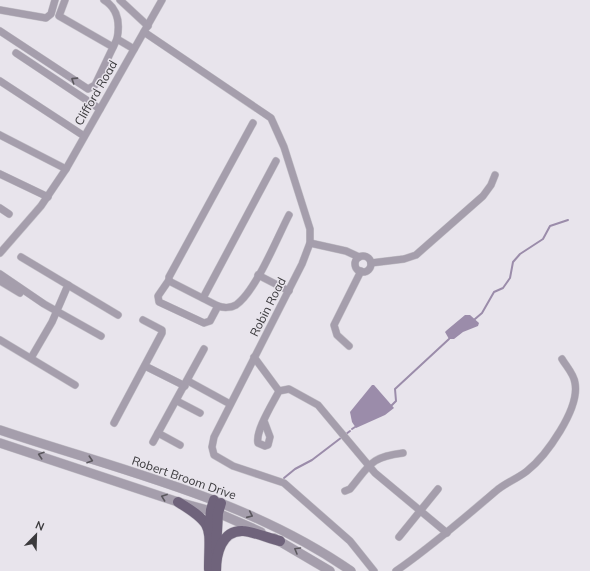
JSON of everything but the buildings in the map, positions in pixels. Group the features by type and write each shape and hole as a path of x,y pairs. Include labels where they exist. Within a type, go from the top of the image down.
{"main road":[{"path":"209,571 210,530 218,501"},
{"path":"178,502 200,516 210,530"},
{"path":"214,512 216,571"},
{"path":"216,558 223,541 238,532 247,532 280,541"}],"street":[{"path":"0,10 46,18 52,14 55,0"},
{"path":"65,0 59,14 60,17 113,47"},
{"path":"0,31 88,89 95,85 117,39 119,25 118,18 104,0"},
{"name":"Robin Road","path":"120,0 146,29 271,118 284,147 304,204 310,230 310,243 289,290 214,437 212,447 215,457 256,475 284,483 350,541 374,571"},
{"name":"Clifford Road","path":"0,253 48,197 66,169 162,0"},
{"path":"117,39 134,49"},
{"path":"16,52 100,109"},
{"path":"0,81 84,136"},
{"path":"218,306 210,321 204,323 159,302 158,296 169,280 253,123"},
{"path":"0,135 66,169"},
{"path":"203,298 276,161"},
{"path":"0,174 48,197"},
{"path":"371,263 404,259 416,255 488,191 495,175"},
{"path":"0,208 9,214"},
{"path":"169,280 218,306 226,307 235,305 249,291 289,215"},
{"path":"310,243 343,250 359,257 366,257 371,263"},
{"path":"21,257 118,314"},
{"path":"359,257 356,265 360,271"},
{"path":"360,271 368,270 371,263"},
{"path":"350,346 337,335 334,325 360,271"},
{"path":"0,274 55,311 101,336"},
{"path":"258,275 289,290"},
{"path":"0,281 34,301 44,304"},
{"path":"31,358 52,322 55,311 68,285"},
{"path":"114,423 162,332 143,320"},
{"path":"0,340 75,385"},
{"path":"153,442 204,350"},
{"path":"254,357 279,391"},
{"path":"396,571 447,533 504,485 531,468 561,430 572,409 576,389 575,380 562,359"},
{"path":"145,366 186,383 230,404"},
{"path":"264,422 279,391 284,389 291,390 315,403 369,466 447,533"},
{"path":"177,401 200,413"},
{"name":"Robert Broom Drive","path":"0,430 218,501 303,541 351,571"},
{"path":"158,433 180,445"},
{"name":"Robert Broom Drive","path":"0,443 178,502 214,512 280,541 330,571"},
{"path":"346,491 350,489 376,459 386,455 403,453"},
{"path":"399,537 438,488"}],"shaded area":[{"path":"465,315 470,315 479,323 478,326 463,332 454,339 449,339 445,332"},
{"path":"372,385 374,385 394,408 385,415 356,428 352,422 350,412"}],"waterway":[{"path":"475,319 482,313 494,292 503,288 510,278 513,262 520,254 543,239 550,226 568,220"},
{"path":"391,406 396,401 395,389 449,339"},
{"path":"284,478 295,469 312,460 350,431"}]}
